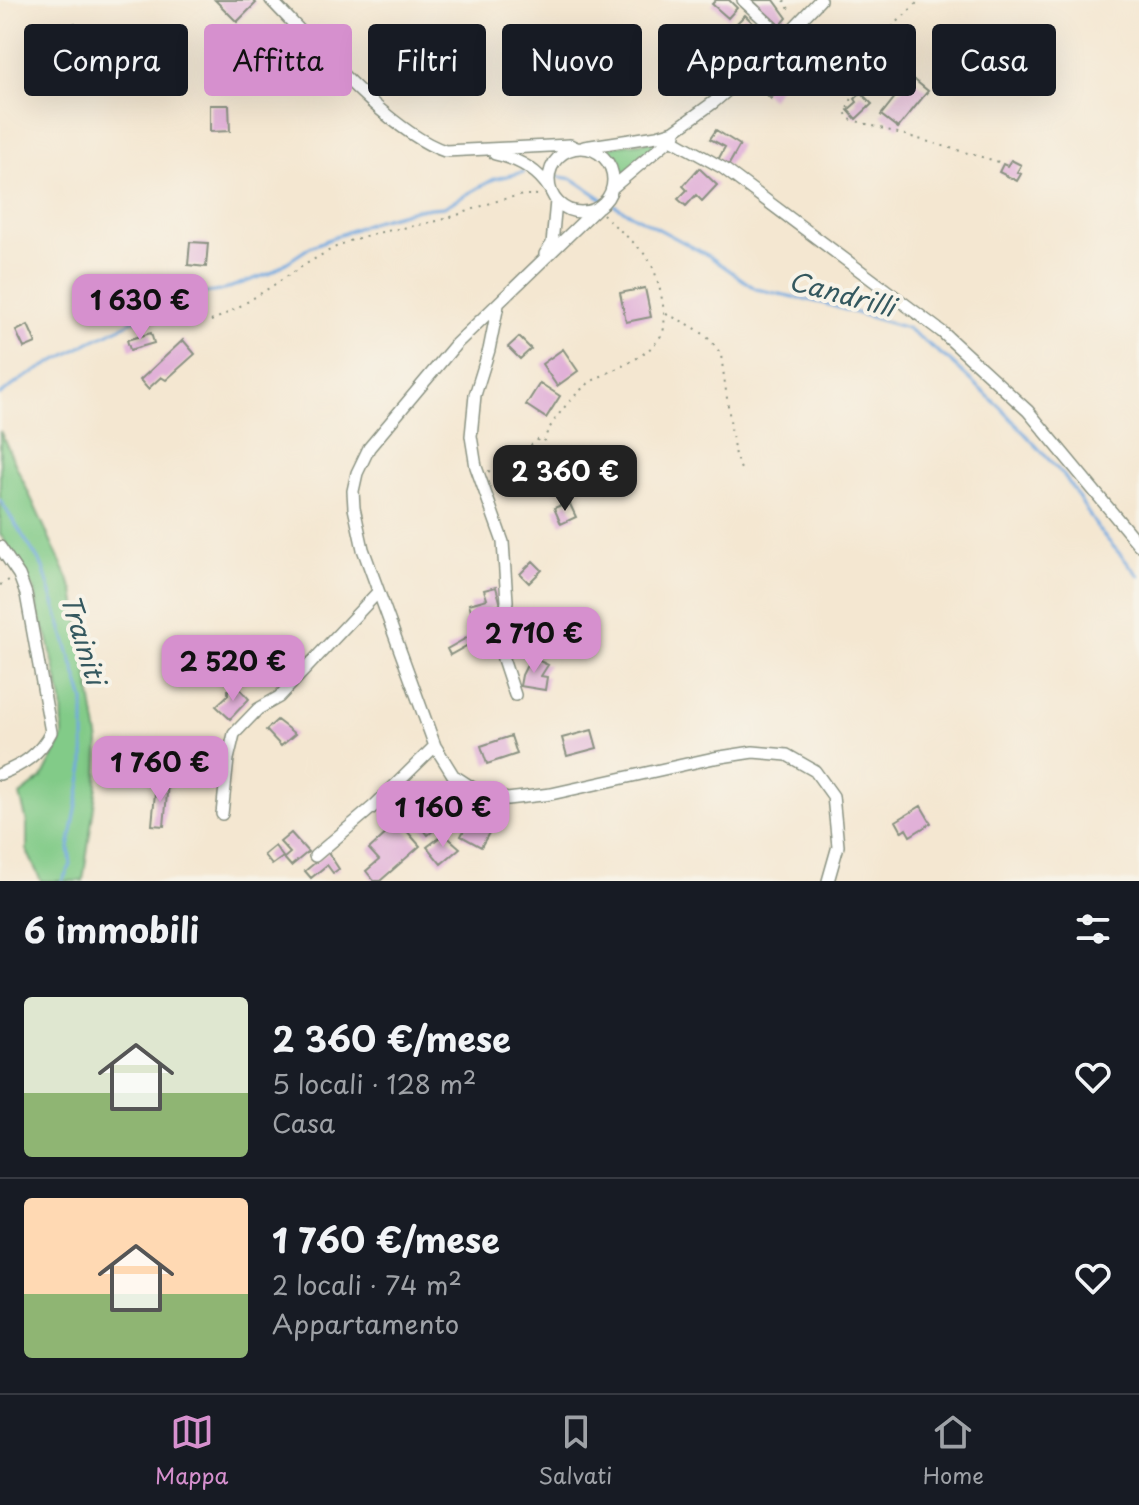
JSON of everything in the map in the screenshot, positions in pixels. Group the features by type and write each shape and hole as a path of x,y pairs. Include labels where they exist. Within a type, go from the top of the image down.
{"street":[{"path":"271,0 340,72 402,127 429,146 445,151 483,151 570,145 595,150 610,166 613,177 605,199 575,212 553,195 540,175 511,157 483,151"},
{"path":"743,0 769,24"},
{"path":"798,24 820,0"},
{"path":"720,96 605,199 456,344 369,448 357,473 353,491 354,508 363,549 435,746 453,775 476,790 507,799 551,794 714,758 753,752 787,755 815,771 833,796 838,846 828,881"},
{"path":"532,272 552,244 553,195 548,178 557,158 566,151 674,131 693,118"},
{"path":"671,139 723,168 942,332 1028,411 1139,545"},
{"path":"498,305 489,350 475,395 471,436 476,464 503,542 507,601 501,642 515,695"},
{"path":"0,547 19,575 26,594 51,732 44,746 29,759 0,774"},
{"path":"222,814 234,734 258,709 279,697 378,592"},
{"path":"315,856 386,795 435,746"}],"path":[{"path":"784,0 795,24"},
{"path":"895,24 920,0"},
{"path":"852,96 845,112 849,119 999,162"},
{"path":"211,321 258,296 339,245 387,231 430,224 504,198 525,194 553,195"},
{"path":"605,199 653,267 665,314 663,333 640,356 580,390 555,421 545,438 544,451 551,465 573,484 586,485 615,473 623,473 633,481"},
{"path":"665,314 704,333 714,342 721,355 735,456 741,469"},
{"path":"476,464 491,473 506,473 517,467 530,446 538,439 545,438"}],"green space":[{"path":"666,140 618,179 614,164 601,151 602,147"},
{"path":"0,431 74,591 99,743 97,786 83,881 41,881 27,851 27,822 20,795 42,778 63,737 62,702 35,591 0,534"}],"building":[{"path":"215,0 253,0 256,3 237,22"},
{"path":"716,0 729,0 737,8 728,18 712,4"},
{"path":"752,0 774,0 787,18 778,24"},
{"path":"745,15 754,24 736,24"},
{"path":"916,81 928,91 898,128 881,115 896,96 916,96"},
{"path":"864,96 872,104 856,119 848,110 857,102 855,99"},
{"path":"210,105 229,105 230,131 210,132"},
{"path":"716,130 740,145 728,166 718,160 725,147 710,139"},
{"path":"1011,160 1021,165 1017,181 999,172 1003,164 1007,166"},
{"path":"699,168 717,185 702,201 696,195 686,206 678,199 687,190 683,186"},
{"path":"190,242 208,243 206,267 188,265"},
{"path":"645,288 651,317 626,322 620,293"},
{"path":"28,325 36,343 24,348 16,331"},
{"path":"151,333 154,343 130,350 127,340"},
{"path":"519,337 531,349 520,359 508,347"},
{"path":"183,340 195,354 166,380 161,377 148,389 140,380"},
{"path":"563,349 578,371 557,386 542,364"},
{"path":"540,383 560,396 546,418 526,405"},
{"path":"569,502 576,517 561,524 554,508"},
{"path":"533,561 542,570 529,583 520,574"},
{"path":"496,587 501,605 489,608 492,621 482,623 480,616 473,618 469,604 487,599 484,590"},
{"path":"535,611 548,615 546,623 555,626 552,635 529,628"},
{"path":"472,635 475,641 450,655 447,649"},
{"path":"531,657 548,665 541,676 547,677 545,690 520,686"},
{"path":"240,689 249,699 230,719 216,706 228,695 228,690"},
{"path":"277,720 295,734 281,746 266,730"},
{"path":"592,730 597,748 567,756 562,738"},
{"path":"511,736 517,754 487,764 481,746"},
{"path":"156,782 168,783 164,826 152,825"},
{"path":"411,783 418,791 414,800 418,804 404,817 390,802"},
{"path":"921,806 931,823 910,836 906,829 902,832 896,821"},
{"path":"430,809 442,823 428,835 417,821"},
{"path":"470,819 490,831 481,847 461,836"},
{"path":"399,822 420,846 380,881 374,881 366,871 379,860 369,849"},
{"path":"291,833 308,852 291,866 284,858 290,853 280,842"},
{"path":"444,834 460,848 441,864 427,847"},
{"path":"275,846 283,857 272,865 264,855"},
{"path":"328,852 339,869 333,873 327,865 311,878 305,871"}],"waterway":[{"name":"Candrilli","path":"0,395 22,379 90,342 185,296 220,291 271,273 310,247 374,221 418,209 444,207 494,179 524,172"},
{"name":"Candrilli","path":"554,176 573,179 601,198 709,256 756,289 822,303 907,328 950,361 1001,408 1065,477 1099,530 1139,576"},
{"name":"Trainiti","path":"0,500 43,567 84,701 84,766 69,848 71,865 62,881"}]}
